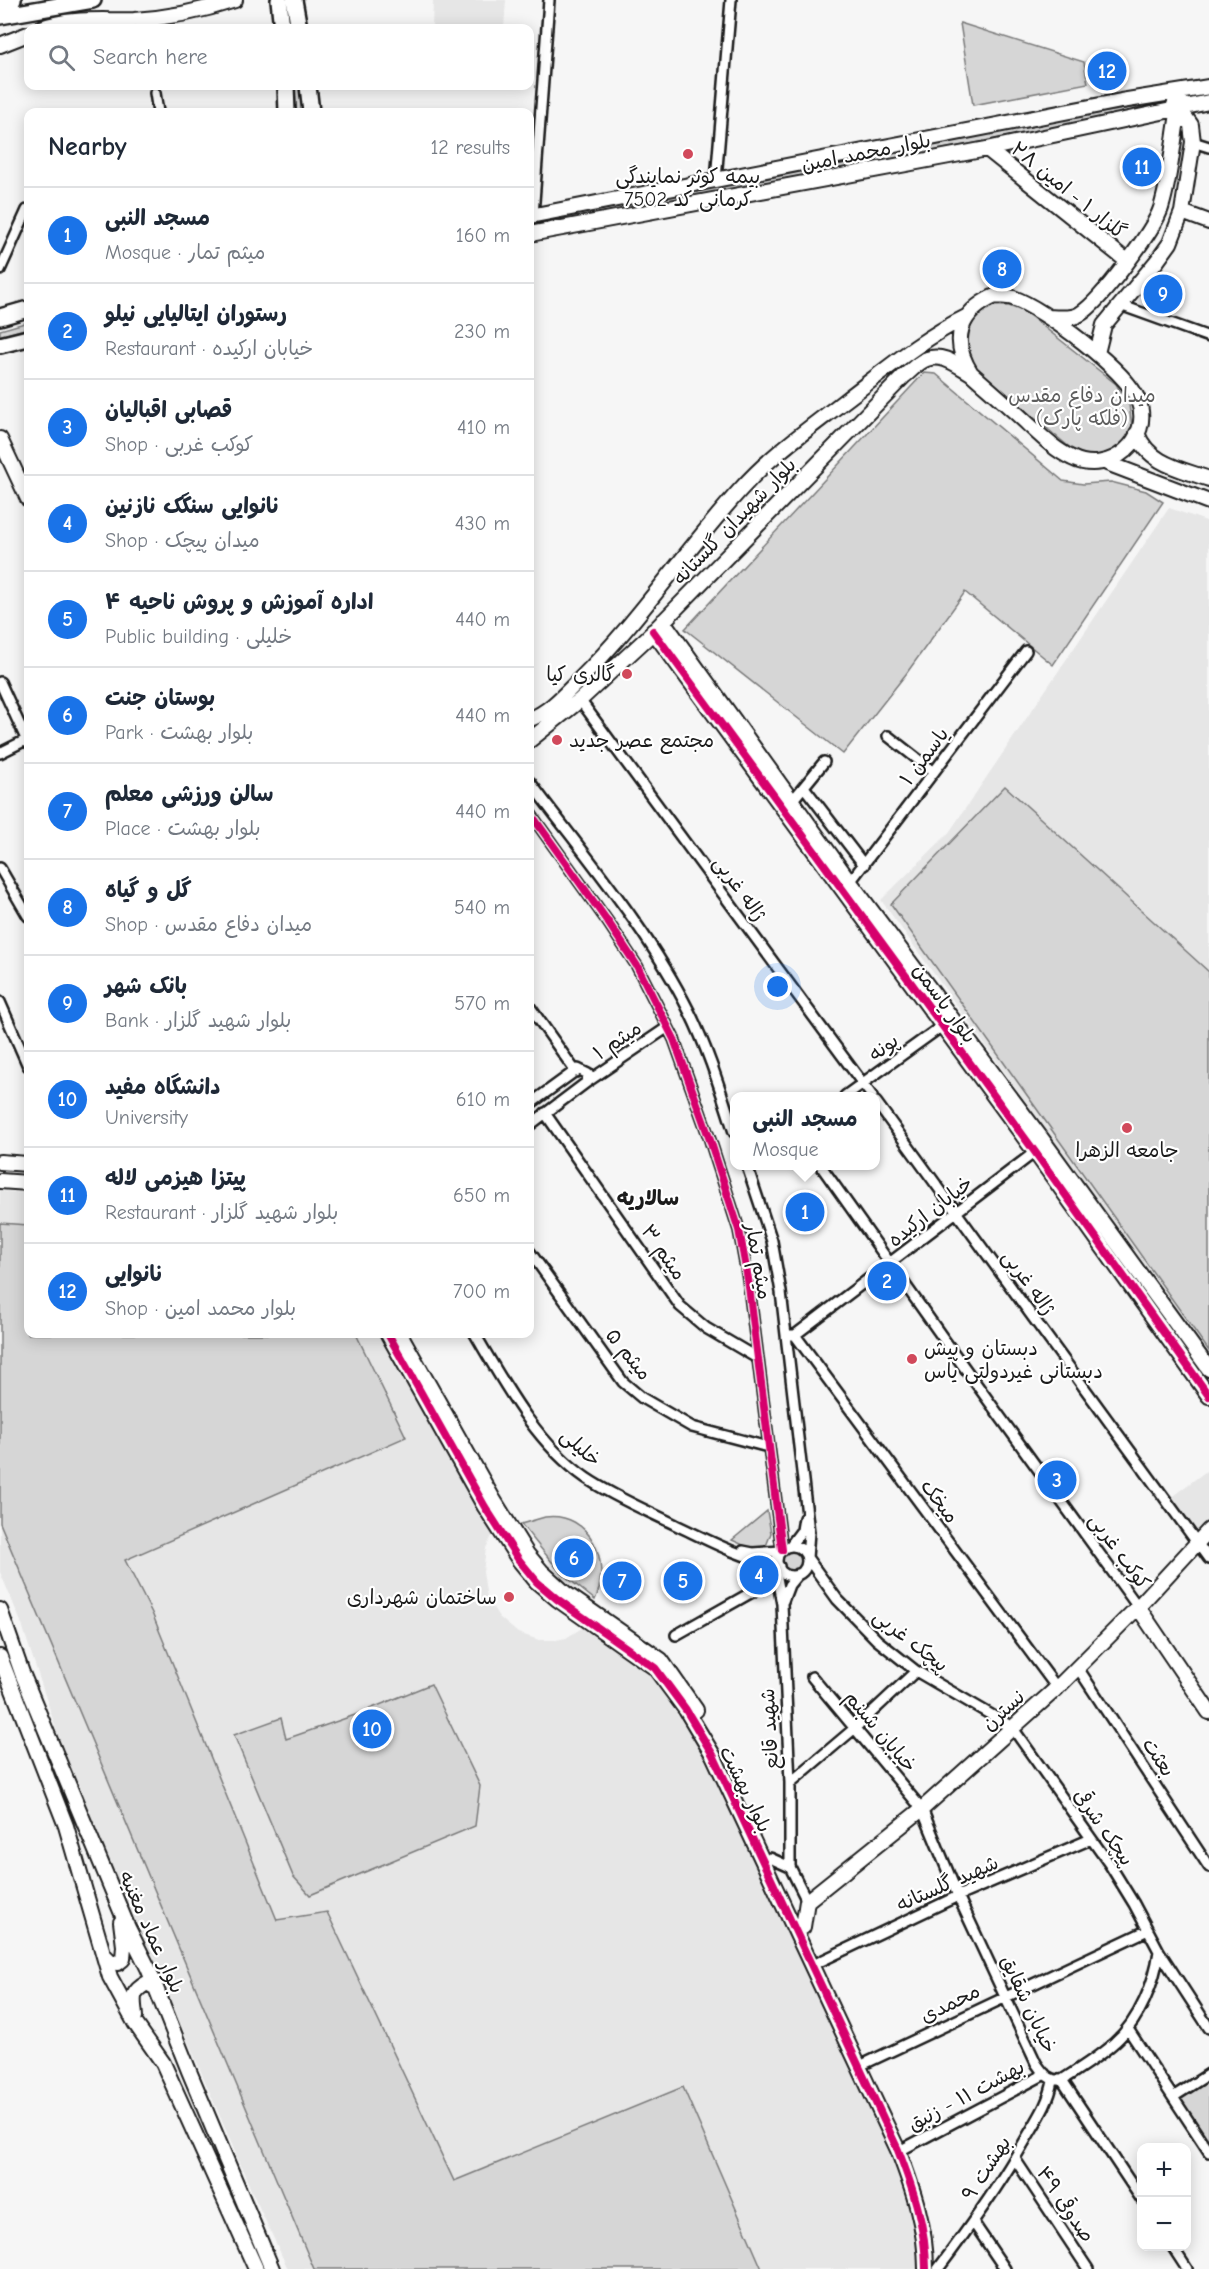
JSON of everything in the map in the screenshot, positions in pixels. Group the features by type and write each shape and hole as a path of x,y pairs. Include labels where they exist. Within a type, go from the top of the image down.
{"main road":[{"path":"0,2 13,0"},
{"path":"0,16 93,0"},
{"path":"52,24 136,20 177,15 210,9 235,0"},
{"path":"279,0 282,24"},
{"path":"294,0 298,24"},
{"path":"0,45 24,36"},
{"path":"1048,317 1067,318 1079,315 1127,261 1153,227 1166,190 1179,108 1189,97 1205,88"},
{"name":"بلوار محمد امین","path":"534,214 1121,101 1205,88"},
{"path":"286,90 287,108"},
{"path":"308,90 311,108"},
{"path":"1097,353 1104,326 1170,243 1182,212 1193,142 1191,125 1179,108 1165,102 1121,101"},
{"name":"بلوار محمد امین","path":"534,233 987,149 1209,102"},
{"name":"گلزار ۱ - امین ۲۸","path":"987,149 1127,261"},
{"path":"1182,212 1209,222"},
{"name":"بلوار شهیدان گلستانه","path":"534,718 563,695 631,625 709,525 761,468 793,440 905,354 966,317 975,307 995,296 1010,297 1048,317 1117,370 1138,398 1142,412 1137,433"},
{"path":"0,316 24,310"},
{"path":"966,317 960,347 965,364 971,373 1056,448 1073,459 1107,463 1209,502"},
{"path":"0,345 24,339"},
{"name":"بلوار شهیدان گلستانه","path":"534,737 580,700 658,626 904,376 926,359 936,358 948,360 971,373"},
{"path":"1107,463 1117,458 1137,433"},
{"path":"1137,433 1141,444 1150,455 1165,464 1209,479"},
{"path":"0,439 24,490"},
{"name":"بلوار یاسمن","path":"658,626 846,885 1034,1129 1209,1369"},
{"name":"بلوار یاسمن","path":"672,645 792,801 942,1026 1209,1396"},
{"path":"0,1162 24,1164"},
{"path":"0,1181 24,1183"},
{"name":"بلوار بهشت","path":"390,1338 491,1516 519,1560 537,1582 557,1599 654,1668 686,1710 713,1755 898,2150 921,2219 926,2269"},
{"name":"بلوار بهشت","path":"402,1338 493,1499 527,1554 542,1572 565,1593 637,1641 661,1660 720,1750 905,2148 927,2214 933,2251 933,2269"},
{"name":"نسترن","path":"807,1901 922,1809 1057,1688 1138,1607 1209,1530"},
{"path":"1138,1607 1209,1712"},
{"name":"بلوار عماد مغنیه","path":"0,1610 22,1673 272,2269"},
{"path":"0,1657 66,1826 110,1977 135,2022 163,2063 256,2269"},
{"path":"803,1927 807,1901"},
{"path":"104,1955 111,1962 118,1964 123,1959 124,1946 118,1904"},
{"path":"135,2022 133,1993 147,1983 156,1988"}],"street":[{"path":"534,187 549,0"},
{"path":"716,180 731,0"},
{"path":"154,93 157,108"},
{"path":"534,121 541,121"},
{"path":"1193,142 1209,147"},
{"path":"0,270 24,217"},
{"path":"1120,305 1209,337"},
{"name":"یاسمن ۱","path":"846,885 864,865 1026,651"},
{"path":"0,682 24,732"},
{"name":"ژاله غربی","path":"580,700 869,1092"},
{"path":"888,736 934,772"},
{"path":"0,753 24,742"},
{"path":"792,801 824,762"},
{"path":"534,787 625,910 674,983 706,1050 730,1118"},
{"path":"804,787 864,865"},
{"name":"میثم تمار","path":"534,819 631,957 668,1028 710,1140 739,1230 748,1279 768,1447 784,1549"},
{"path":"0,868 24,909"},
{"path":"0,1002 24,1057"},
{"path":"534,1013 576,1072"},
{"name":"پونه","path":"851,1092 942,1026"},
{"name":"میثم ۱","path":"534,1122 587,1082 668,1028"},
{"path":"534,1101 578,1069 585,1071 588,1077 587,1082"},
{"name":"ژاله غربی","path":"880,1108 1209,1559"},
{"name":"میثم ۳","path":"545,1113 680,1306 706,1328 757,1358"},
{"name":"خیابان ارکیده","path":"790,1335 891,1263 1035,1152"},
{"name":"میثم تمار","path":"749,1170 772,1241 790,1335 804,1492"},
{"name":"کوکب غربی","path":"824,1170 1138,1607"},
{"name":"میثم ۵","path":"534,1258 623,1382 642,1398 692,1427 768,1447"},
{"name":"میخک","path":"790,1335 1057,1688"},
{"name":"خلیلی","path":"477,1338 509,1392 531,1422 553,1448 580,1473 608,1492 706,1540"},
{"path":"778,1566 778,1558 802,1530 804,1492"},
{"path":"782,1604 789,1585 805,1565 810,1546 804,1492"},
{"path":"706,1540 753,1553 800,1547 805,1565"},
{"path":"706,1540 741,1556 778,1566 785,1573 805,1565"},
{"name":"پیچک غربی","path":"805,1565 818,1574 860,1624 916,1671 1012,1727"},
{"name":"شهید قانع","path":"778,1566 777,1578 782,1604 790,1783 790,1867"},
{"path":"676,1635 777,1578"},
{"name":"بعثت","path":"1078,1668 1209,1867"},
{"path":"790,1783 855,1728 916,1671"},
{"name":"خیابان شبنم","path":"812,1677 922,1809"},
{"name":"پیچک شرقی","path":"1012,1727 1134,1904 1160,1952 1209,2028"},
{"name":"خیابان شقایق","path":"922,1809 958,1896 1036,2063 1045,2074 1058,2080 1105,2050 1128,2029 1147,1993 1160,1952"},
{"name":"شهید گلستانه","path":"819,1962 958,1896 1091,1839"},
{"path":"770,1858 790,1867 807,1901"},
{"name":"محمدی","path":"866,2063 1148,1930"},
{"path":"1128,2029 1209,2152"},
{"name":"بهشت ۱۱ - زنبق","path":"905,2148 1045,2074"},
{"path":"1173,2097 1209,2074"},
{"path":"1058,2080 1140,2197"},
{"name":"بهشت ۹","path":"938,2269 974,2222 1015,2159 1047,2104 1058,2080"},
{"name":"صدوقی ۴۹","path":"1015,2159 1088,2269"},
{"path":"974,2222 1005,2269"},
{"path":"1175,2251 1187,2269"}],"shaded area":[{"path":"433,0 506,0 504,24 432,24"},
{"name":"جامعه الزهرا","path":"1169,508 1209,522 1209,1357 881,900 948,834"},
{"path":"0,1191 24,1193 24,1338 382,1338 495,1530 486,1548 483,1572 487,1598 499,1617 518,1633 539,1640 566,1638 582,1628 649,1672 706,1758 898,2165 916,2216 920,2269 288,2269 252,2192 162,1980 128,1909 58,1735 21,1622 0,1572"},
{"path":"1209,1469 1209,1519 1198,1530 1193,1529 1170,1498"}],"green space":[{"path":"960,23 1084,62 1088,83 973,105"},
{"path":"294,90 302,90 304,108 296,108"},
{"path":"1153,107 1133,113 534,226 534,218 993,131 1131,108"},
{"name":"میدان دفاع مقدس (فلکه پارک)","path":"1009,306 1025,312 1116,384 1129,405 1132,426 1124,442 1108,455 1095,458 1080,456 976,369 968,344 975,319 990,307"},
{"path":"24,323 24,329 0,336 0,330"},
{"path":"924,373 936,374 1063,481 1083,484 1111,482 1146,491 1163,502 1053,665 965,592 906,674 843,754 685,629"},
{"path":"1005,786 1209,972 1209,1351 891,904"},
{"path":"0,1223 24,1225 24,1338 358,1338 406,1437 125,1560 152,1613 277,1920 327,1912 454,2181 683,2087 762,2269 314,2269 0,1523"},
{"path":"767,1511 771,1533 766,1546 752,1549 732,1540"},
{"path":"545,1517 561,1517 575,1522 594,1542 601,1571 600,1586 595,1600 560,1572 521,1524"},
{"path":"793,1550 803,1557 804,1561 797,1571 793,1572 783,1565 782,1561 789,1551"},
{"path":"431,1684 480,1786 475,1826 310,1895 293,1876 234,1735 281,1718 286,1739 355,1715"},
{"path":"1209,2076 1209,2146 1176,2098"}],"cycle path":[{"path":"653,631 1035,1152 1209,1396"},
{"path":"534,819 637,966 674,1039 710,1140 739,1230 748,1279 782,1550"},
{"path":"390,1338 485,1507 519,1560 537,1582 557,1599 655,1668 686,1710 713,1755 898,2150 918,2208 924,2238 926,2269"}],"place":[{"name":"نانوایی","path":"1107,71"},
{"name":"بیمه کوثر نمایندگی کرمانی کد 7502","path":"688,154"},
{"name":"پیتزا هیزمی لاله","path":"1142,167"},
{"name":"گل و گیاه","path":"1002,269"},
{"name":"بانک شهر","path":"1163,294"},
{"name":"گالری کیا","path":"627,674"},
{"name":"مجتمع عصر جدید","path":"557,740"},
{"name":"جامعه الزهرا","path":"1127,1128"},
{"name":"مسجد النبی","path":"805,1212"},
{"name":"رستوران ایتالیایی نیلو","path":"887,1281"},
{"name":"دبستان و پیش دبستانی غیردولتی یاس","path":"912,1359"},
{"name":"قصابی اقبالیان","path":"1057,1480"},
{"name":"بوستان جنت","path":"574,1558"},
{"name":"نانوایی سنگک نازنین","path":"759,1575"},
{"name":"سالن ورزشی معلم","path":"622,1581"},
{"name":"اداره آموزش و پروش ناحیه ۴","path":"683,1581"},
{"name":"ساختمان شهرداری","path":"509,1597"},
{"name":"دانشگاه مفید","path":"372,1729"}],"district":[{"name":"سالاریه","path":"648,1198"}]}
